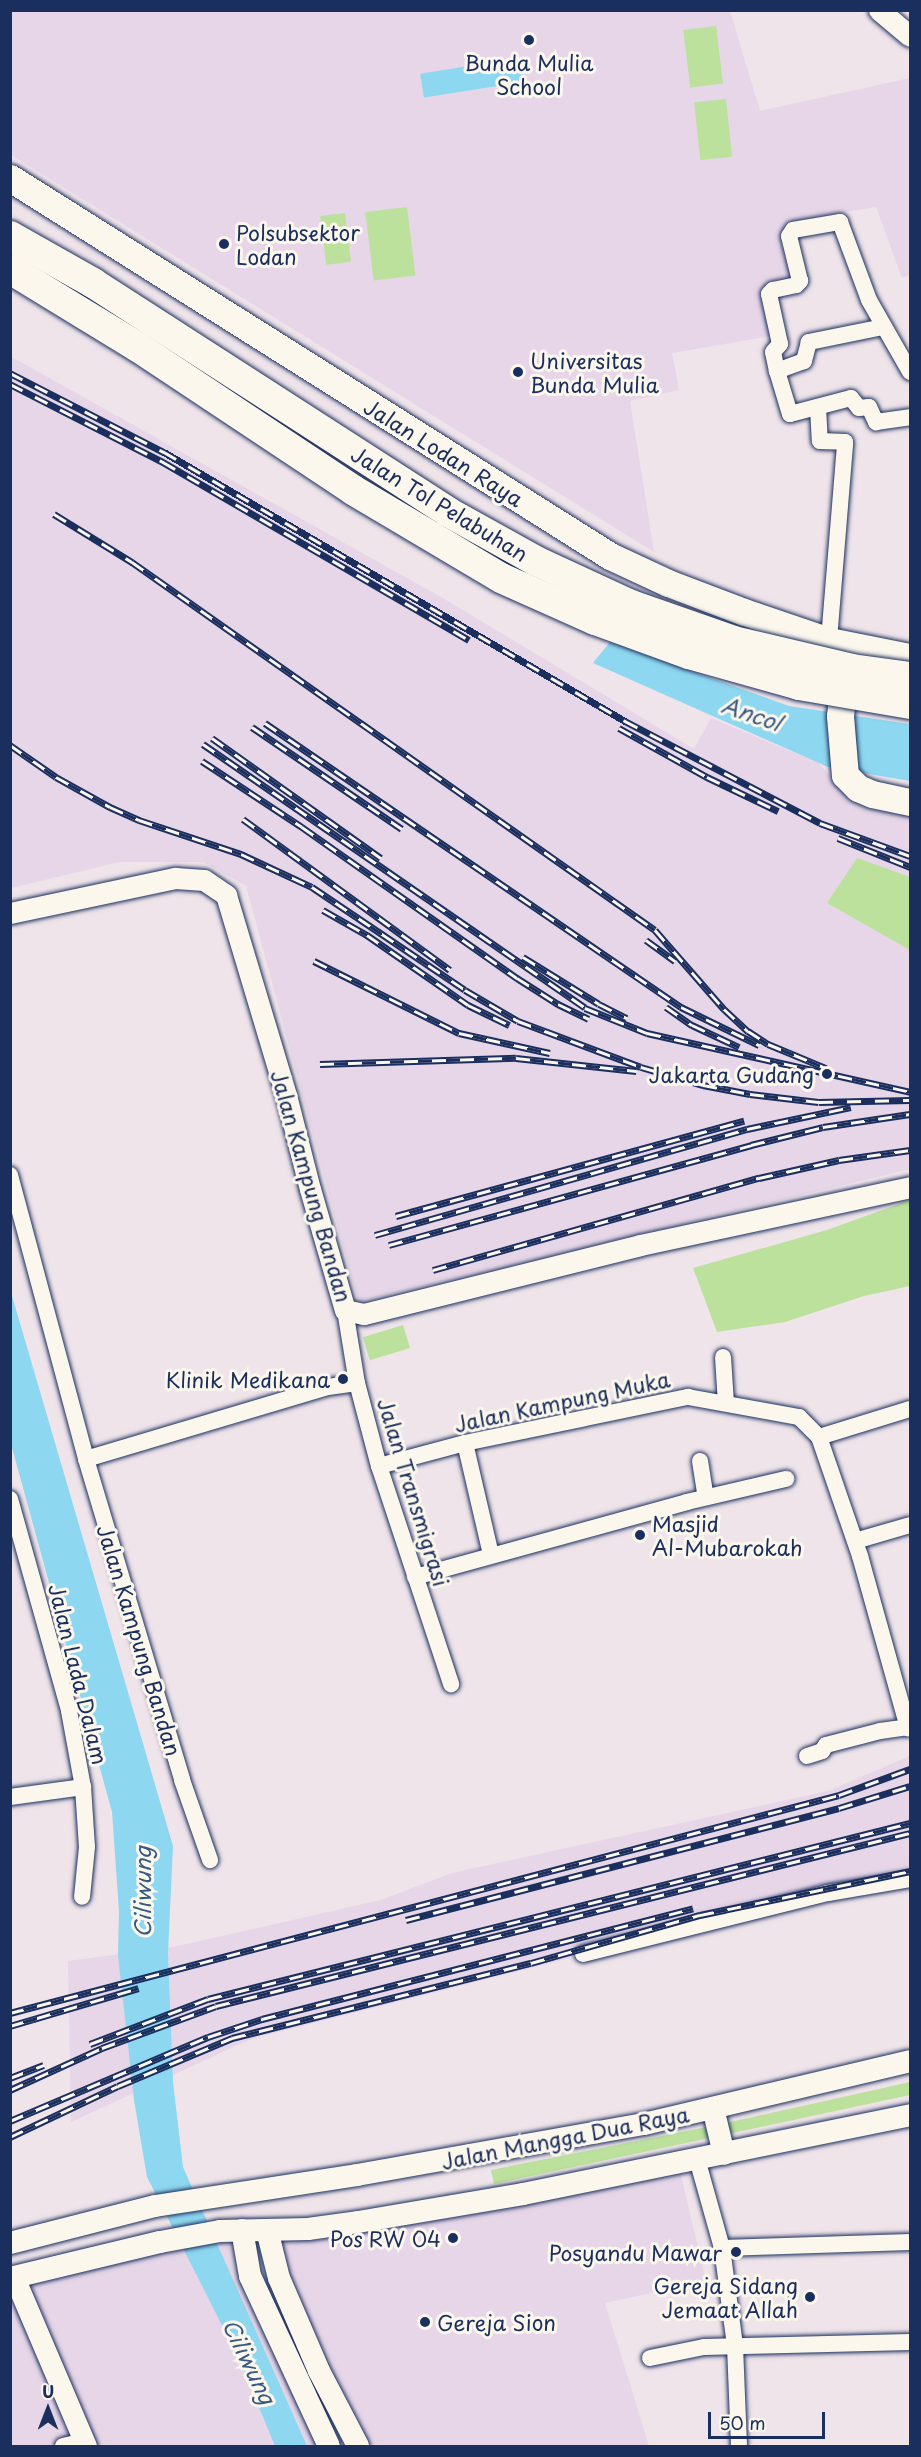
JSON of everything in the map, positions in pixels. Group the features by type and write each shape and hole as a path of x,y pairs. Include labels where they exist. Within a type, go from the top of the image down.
{"highway":[{"name":"Jalan Lodan Raya","path":"10,178 610,556 690,592 840,649 910,657"},
{"name":"Jalan Tol Pelabuhan","path":"10,236 93,284 448,512 545,565 631,605 734,641 852,669 910,678"},
{"name":"Jalan Tol Pelabuhan","path":"10,269 138,347 353,490 431,538 539,596 595,620 732,667 809,687 910,704"},
{"path":"840,649 840,716 845,775 858,788 872,794 910,802"}],"main road":[{"name":"Jalan Mangga Dua Raya","path":"10,2243 155,2206 369,2174 644,2124 910,2061"},
{"path":"713,2108 724,2154"},
{"path":"12,2277 160,2242 231,2231 308,2229 523,2194 910,2115"},
{"path":"267,2230 279,2278 357,2446"},
{"path":"231,2231 324,2439 344,2421"}],"street":[{"path":"879,10 910,36"},
{"path":"910,372 869,300 841,223 793,230 789,236 799,283 773,290 769,294 780,344 772,352 790,416 851,398 859,408 869,407 876,423 910,417"},
{"path":"777,371 804,361 809,342 883,327"},
{"path":"818,407 820,441 845,442 840,649"},
{"name":"Jalan Kampung Bandan","path":"10,913 175,878 204,880 226,896 286,1095 345,1310 364,1314 640,1245 910,1187"},
{"name":"Jalan Kampung Bandan","path":"10,1174 86,1459 182,1780 210,1860"},
{"name":"Jalan Transmigrasi","path":"345,1310 357,1383 379,1466 451,1684"},
{"path":"723,1358 726,1403"},
{"path":"86,1459 328,1387 357,1383"},
{"path":"688,1397 691,1414"},
{"name":"Jalan Kampung Muka","path":"379,1466 465,1443 688,1397 799,1418 819,1437"},
{"path":"807,1756 822,1751 826,1745 880,1731 909,1728 855,1541 819,1437 910,1409"},
{"path":"465,1443 491,1555"},
{"path":"700,1461 706,1497"},
{"path":"415,1577 706,1497 786,1479"},
{"name":"Jalan Lada Dalam","path":"10,1499 69,1711 83,1787 87,1846 82,1897"},
{"path":"855,1541 910,1525"},
{"path":"10,1797 83,1787"},
{"path":"583,1954 828,1893 910,1879"},
{"path":"697,2159 722,2248 735,2346 739,2446"},
{"path":"722,2248 910,2242"},
{"path":"12,2277 85,2444 63,2446"},
{"path":"650,2358 704,2347 910,2342"}],"shaded area":[{"path":"10,11 730,11 760,111 910,78 910,275 902,278 876,207 787,222 799,275 765,284 777,335 672,353 679,390 630,401 654,552 11,155"},
{"path":"10,356 441,597 694,749 711,718 819,763 846,796 910,809 910,1169 358,1302 246,886 203,862 120,862 11,888"},
{"path":"910,1756 910,1876 692,1927 251,2039 71,2122 68,1961 173,1947 381,1900 452,1873 828,1791"},
{"path":"678,2163 706,2281 605,2303 649,2446 362,2446 267,2230"},
{"path":"242,2230 329,2446 11,2446 11,2278"}],"green space":[{"path":"716,26 723,84 690,88 683,30"},
{"path":"726,99 732,157 700,160 694,102"},
{"path":"407,207 415,275 374,281 365,212"},
{"path":"345,213 351,262 326,265 320,216"},
{"path":"857,858 910,877 910,950 827,903"},
{"path":"910,1200 910,1286 864,1296 785,1322 717,1332 693,1268 827,1230"},
{"path":"403,1325 410,1348 370,1360 363,1337"},
{"path":"910,2082 910,2095 494,2184 491,2170 717,2125"}],"water":[{"path":"520,58 524,82 424,98 420,74"},
{"name":"Ancol","path":"610,642 789,706 910,724 910,781 828,767 593,663"},
{"name":"Ciliwung","path":"10,1289 173,1846 168,1953 173,2082 183,2167 307,2446 275,2446 239,2359 147,2177 134,2100 118,1955 119,1911 112,1812 11,1444"}],"railway":[{"path":"10,373 164,452 625,721 820,823 910,856"},
{"path":"10,384 163,462 469,640"},
{"path":"54,514 132,562 655,930 724,1009 748,1031 768,1044 826,1068"},
{"path":"265,723 681,1007 759,1045"},
{"path":"252,727 402,829"},
{"path":"619,728 707,777 778,811"},
{"path":"212,738 381,858"},
{"path":"203,744 585,1008 647,1033 910,1092"},
{"path":"10,745 56,777 110,807 139,820 241,854 312,887 465,990 518,1021 641,1067 703,1085 750,1094 819,1102 910,1100"},
{"path":"202,761 302,827 517,978 558,1004 589,1019"},
{"path":"243,819 450,970"},
{"path":"838,838 910,867"},
{"path":"323,910 367,935 468,1005 509,1025"},
{"path":"646,940 675,961"},
{"path":"523,957 599,1004 627,1018"},
{"path":"314,961 459,1033 550,1053"},
{"path":"666,1007 692,1025 739,1047"},
{"path":"320,1064 516,1058 636,1071"},
{"path":"375,1235 747,1129 851,1107"},
{"path":"389,1245 751,1145 823,1127 910,1114"},
{"path":"396,1216 744,1121"},
{"path":"433,1270 759,1178 839,1160 910,1150"},
{"path":"10,2013 839,1795 910,1769"},
{"path":"406,1920 839,1808 910,1786"},
{"path":"90,2044 208,1999 910,1823"},
{"path":"10,2090 102,2048 216,2006 910,1833"},
{"path":"10,2137 118,2086 232,2038 531,1963 700,1915 910,1871"},
{"path":"10,2121 208,2037 262,2019 693,1908"},
{"path":"10,2026 139,1988"},
{"path":"10,2078 44,2065"}],"place":[{"name":"Bunda Mulia School","path":"529,40"},
{"name":"Polsubsektor Lodan","path":"224,244"},
{"name":"Universitas Bunda Mulia","path":"518,372"},
{"name":"Jakarta Gudang","path":"827,1074"},
{"name":"Klinik Medikana","path":"343,1379"},
{"name":"Masjid Al-Mubarokah","path":"640,1535"},
{"name":"Pos RW 04","path":"453,2238"},
{"name":"Posyandu Mawar","path":"736,2252"},
{"name":"Gereja Sidang Jemaat Allah","path":"810,2297"},
{"name":"Gereja Sion","path":"425,2322"}]}
